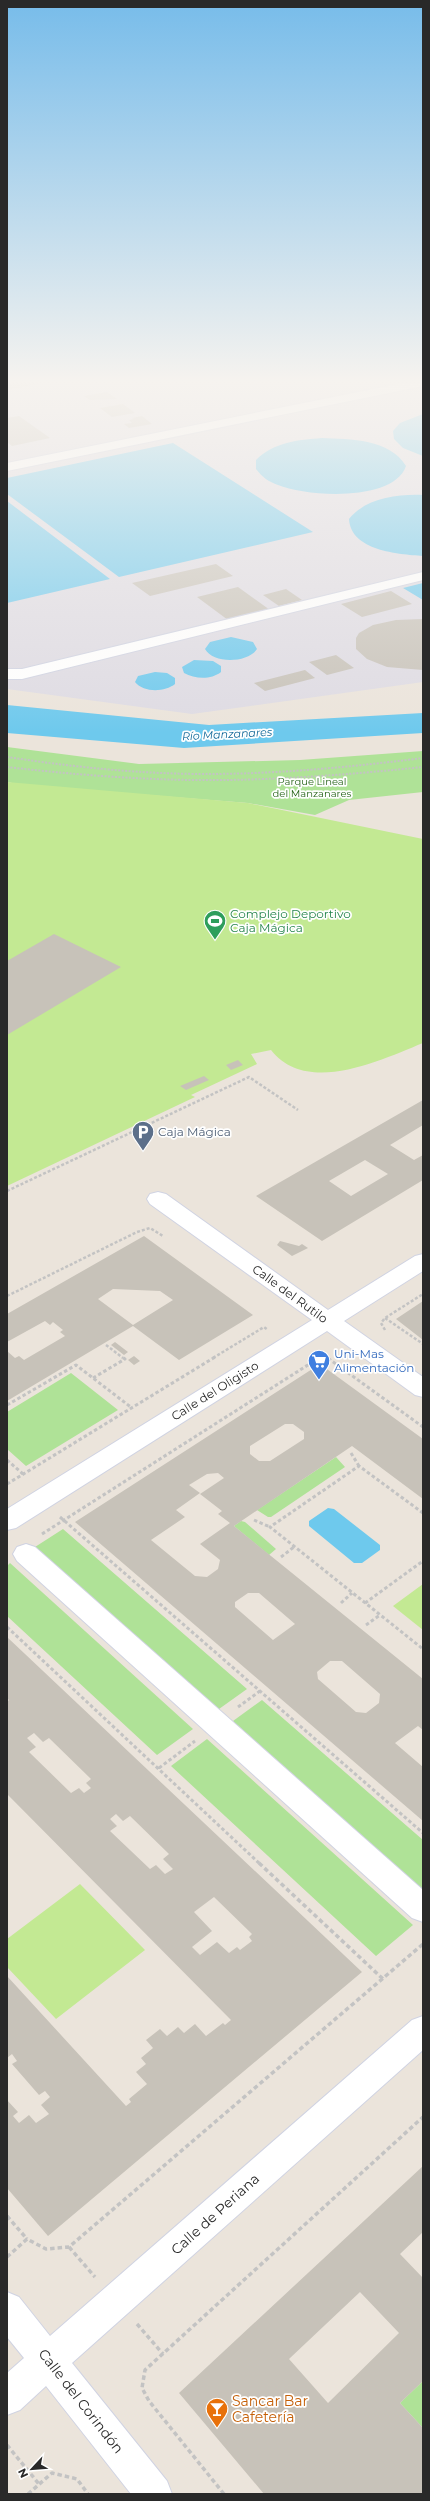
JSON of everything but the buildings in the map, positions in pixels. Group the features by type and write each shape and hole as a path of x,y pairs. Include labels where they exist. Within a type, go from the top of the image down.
{"street":[{"path":"7,674 22,674 423,576"},
{"name":"Calle del Rutilo","path":"158,1198 423,1389"},
{"name":"Calle del Oligisto","path":"7,1521 423,1261"},
{"path":"32,1546 423,1909"},
{"name":"Calle de Periana","path":"7,2397 423,2030"},
{"name":"Calle del Corindón","path":"7,2309 154,2494"}],"path":[{"path":"7,758 75,767 205,774 285,770 423,758"},
{"path":"7,767 84,775 217,780 358,774 423,767"},
{"path":"7,1191 249,1077 298,1110"},
{"path":"7,1296 138,1232 150,1228 163,1236"},
{"path":"390,1333 381,1323 385,1318 423,1294"},
{"path":"385,1318 423,1344"},
{"path":"7,1484 264,1327"},
{"path":"93,1378 125,1359 106,1345"},
{"path":"32,1546 64,1520 311,1363 329,1359 423,1427"},
{"path":"7,1405 76,1365 132,1408"},
{"path":"350,1453 359,1466 423,1513"},
{"path":"7,1460 23,1474"},
{"path":"270,1527 359,1466"},
{"path":"40,1500 423,1833"},
{"path":"254,1520 270,1527 423,1649"},
{"path":"281,1557 294,1547"},
{"path":"365,1603 423,1561"},
{"path":"341,1603 352,1593"},
{"path":"366,1625 380,1615"},
{"path":"7,1627 383,1979"},
{"path":"7,2216 27,2239 46,2250 69,2247 423,1944"},
{"path":"224,2494 149,2401 142,2388 145,2370 423,2117"},
{"path":"7,2257 27,2239"},
{"path":"7,2445 39,2484"},
{"path":"28,2494 52,2473 77,2479 88,2494"}],"shaded area":[{"path":"7,500 423,500 423,682 192,714 7,689"}],"green space":[{"name":"Parque Lineal del Manzanares","path":"7,747 139,764 300,760 423,751 423,792 349,800 315,815 248,803 23,785 7,782"},
{"name":"Complejo Deportivo Caja Mágica","path":"7,782 248,803 423,839 423,1043 366,1065 345,1070 324,1072 304,1071 286,1064 271,1050 251,1054 257,1064 191,1095 195,1097 7,1186"},
{"path":"71,1373 118,1410 26,1466 7,1449 7,1412"},
{"path":"336,1457 345,1467 271,1517 268,1517 257,1510"},
{"path":"241,1521 245,1522 276,1549 269,1555 234,1526"},
{"path":"63,1529 247,1689 219,1709 35,1547"},
{"path":"10,1563 193,1729 157,1755 7,1616 7,1566"},
{"path":"423,1584 423,1630 393,1606"},
{"path":"262,1700 423,1840 423,1890 233,1721"},
{"path":"207,1739 413,1925 376,1956 171,1766"},
{"path":"80,1884 145,1950 56,2019 7,1967 7,1939"},
{"path":"423,2381 423,2428 400,2403"}],"water":[{"path":"15,500 262,500 313,532 119,577"},
{"path":"381,500 423,500 423,556 401,554 377,549 358,538 352,530 349,519 364,506"},
{"path":"7,501 110,579 7,603"},
{"path":"423,583 423,600 403,588"},
{"path":"231,637 253,642 257,649 253,654 246,657 231,660 215,657 209,654 205,649 210,642"},
{"path":"194,660 213,661 221,666 221,672 217,675 203,678 184,673 182,667"},
{"path":"155,672 167,673 175,678 175,684 166,689 149,690 139,686 135,682 138,676"},
{"name":"Río Manzanares","path":"7,705 209,725 423,713 423,733 184,748 7,733"},
{"path":"328,1508 334,1509 380,1545 380,1550 362,1563 354,1563 309,1526 309,1521"}],"place":[{"name":"Complejo Deportivo Caja Mágica","path":"215,940"},
{"name":"Caja Mágica","path":"143,1152"},
{"name":"Uni-Mas Alimentación","path":"319,1380"},
{"name":"Sancar Bar Cafetería","path":"217,2428"}]}
